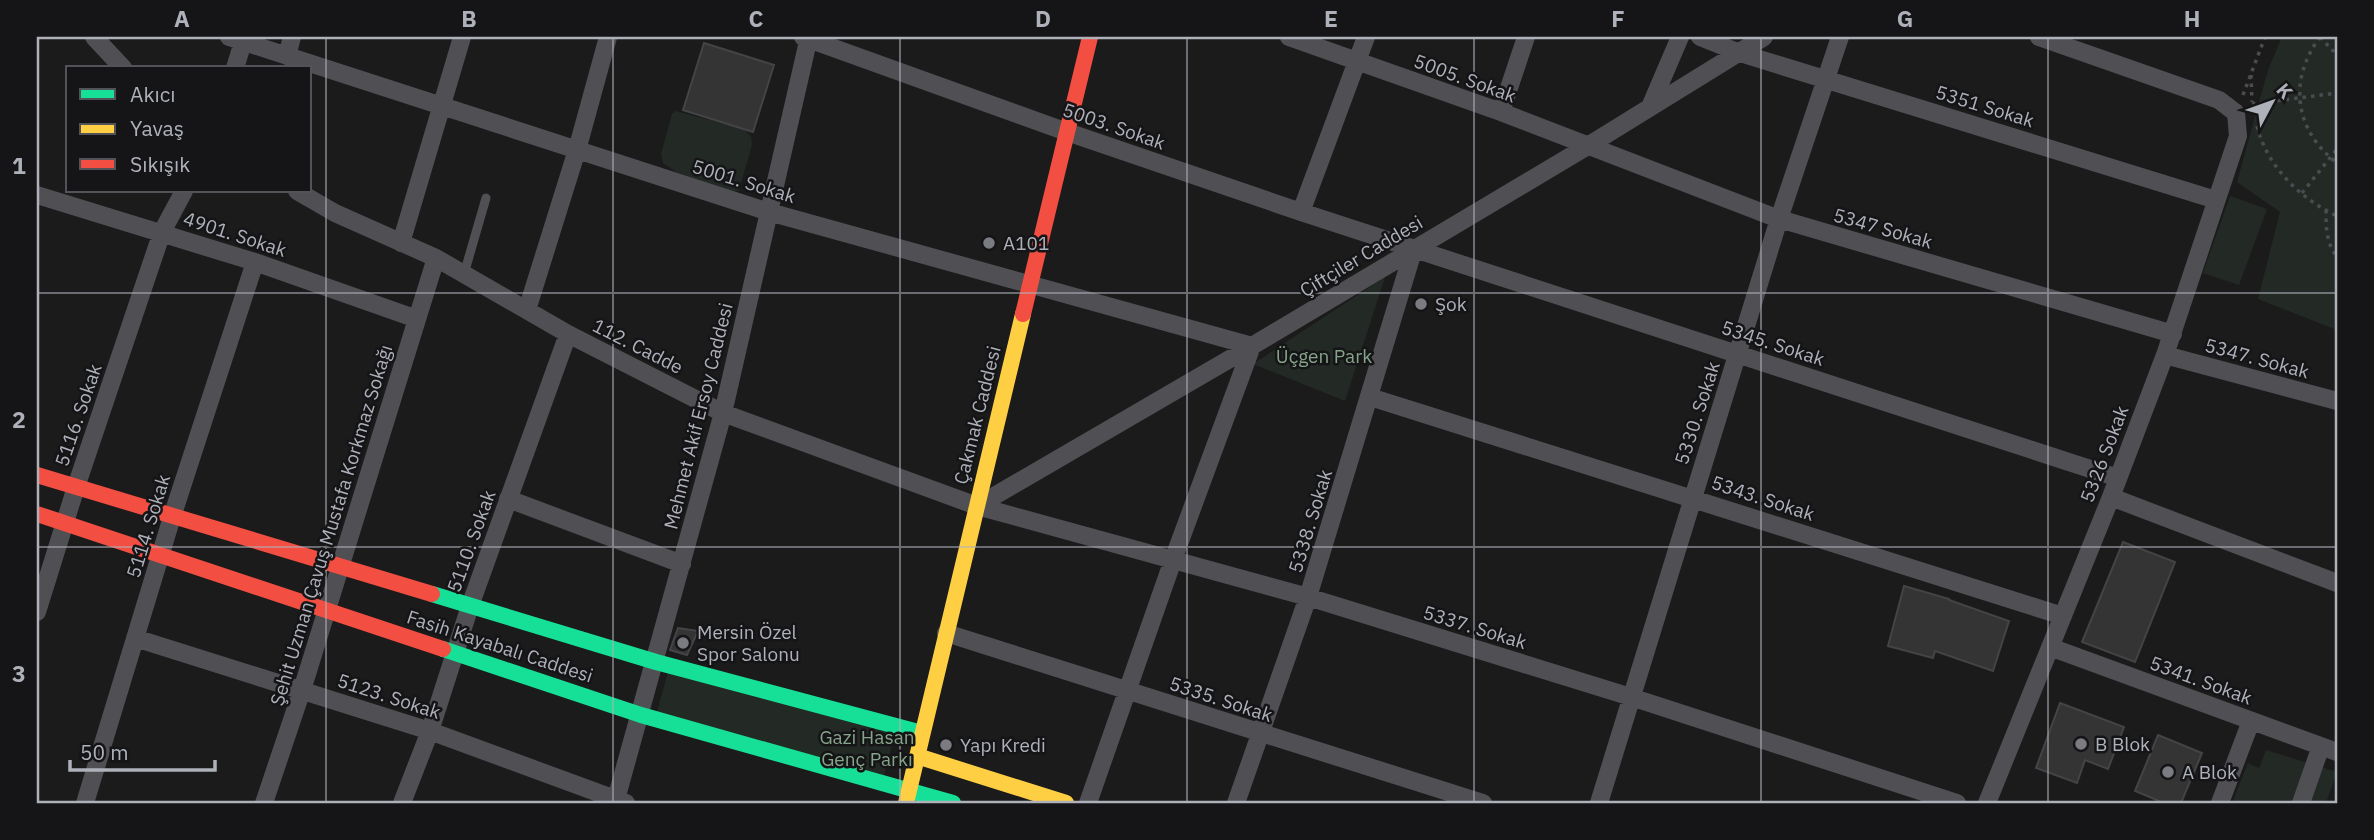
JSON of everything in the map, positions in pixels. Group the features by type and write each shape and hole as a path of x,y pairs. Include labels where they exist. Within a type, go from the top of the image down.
{"street":[{"path":"94,37 121,66"},
{"path":"286,55 292,37"},
{"path":"401,243 462,37"},
{"path":"527,310 577,149 608,37"},
{"name":"Çakmak Caddesi","path":"908,796 1090,37"},
{"name":"5005. Sokak","path":"1289,37 1501,112 1587,147"},
{"path":"1301,212 1366,37"},
{"path":"1501,112 1526,37"},
{"path":"1650,107 1680,37"},
{"name":"5351 Sokak","path":"1700,37 1740,53 2216,200"},
{"name":"Çiftçiler Caddesi","path":"976,506 1587,147 1765,37"},
{"name":"5330. Sokak","path":"1599,803 1779,219 1840,37"},
{"path":"2039,37 2218,100 2245,113"},
{"name":"5003. Sokak","path":"807,38 1067,132 1414,248"},
{"name":"Mehmet Akif Ersoy Caddesi","path":"620,802 723,413 807,38"},
{"path":"235,66 236,39"},
{"name":"5001. Sokak","path":"236,39 769,212 1252,346"},
{"name":"5326 Sokak","path":"1987,803 2111,497 2173,334 2245,113"},
{"name":"5347 Sokak","path":"1587,147 1779,219 2173,334"},
{"name":"5116. Sokak","path":"37,612 162,232 183,192"},
{"name":"112. Cadde","path":"299,192 335,213 436,258 568,334 723,413 976,506"},
{"name":"4901. Sokak","path":"37,195 254,262 417,319"},
{"name":"5345. Sokak","path":"1414,248 2118,478"},
{"name":"5338. Sokak","path":"1236,803 1308,597 1414,248"},
{"name":"Şehit Uzman Çavuş Mustafa Korkmaz Sokağı","path":"264,803 302,690 436,258"},
{"name":"5114. Sokak","path":"85,803 160,555 254,262"},
{"name":"5110. Sokak","path":"402,803 430,731 470,606 568,334"},
{"path":"1088,803 1252,346"},
{"name":"5347. Sokak","path":"2165,355 2337,401"},
{"name":"5343. Sokak","path":"1370,397 2063,616"},
{"name":"Fasih Kayabalı Caddesi","path":"37,475 656,662 922,733"},
{"path":"2111,497 2337,583"},
{"path":"508,499 682,564"},
{"name":"5337. Sokak","path":"976,506 1308,597 1631,696 1956,803"},
{"name":"Fasih Kayabalı Caddesi","path":"37,514 641,715 908,796 953,803"},
{"name":"5335. Sokak","path":"946,633 1483,803"},
{"name":"5123. Sokak","path":"135,638 430,731 620,802"},
{"name":"5341. Sokak","path":"2050,647 2329,749"},
{"path":"2220,803 2251,721"},
{"path":"2301,803 2329,749"},
{"path":"917,756 1066,803"}],"lane":[{"path":"464,275 486,198"}],"path":[{"path":"2245,113 2251,75 2264,37"},
{"path":"2337,55 2320,37 2310,50 2301,74 2299,99 2304,123 2317,145 2337,163"},
{"path":"2245,113 2252,104 2251,75"},
{"path":"2252,104 2337,93"},
{"path":"2256,123 2271,158 2288,182 2337,216"},
{"path":"2301,193 2337,149"},
{"path":"2326,210 2326,230 2337,257"}],"green space":[{"path":"2282,37 2337,37 2337,330 2258,299 2280,212 2237,182 2268,70"},
{"path":"676,111 743,129 751,136 752,145 739,190 732,192 676,172 663,163 661,154 672,114"},
{"path":"2230,196 2267,209 2239,285 2203,273"},
{"name":"Üçgen Park","path":"1385,277 1345,401 1253,364"},
{"name":"Gazi Hasan Genç Parkı","path":"668,672 895,733 884,775 657,712"},
{"path":"2266,750 2337,772 2326,803 2232,803 2248,763 2259,768"}],"building":[{"path":"704,43 774,65 753,132 683,110"},
{"path":"2123,542 2175,562 2135,662 2082,642"},
{"path":"1904,586 2009,621 1993,671 1935,651 1933,658 1888,646"},
{"name":"Mersin Özel Spor Salonu","path":"678,628 698,631 687,655 670,650"},
{"name":"B Blok","path":"2060,703 2124,727 2108,769 2085,760 2077,783 2036,768"},
{"name":"A Blok","path":"2158,735 2202,753 2181,803 2164,803 2135,791"}],"traffic: fast":[{"path":"432,594 656,662 922,733"},
{"path":"443,649 641,715 953,803"}],"traffic: slow":[{"path":"906,803 1023,314"},
{"path":"917,756 1066,803"}],"traffic: jam":[{"path":"1023,314 1090,37"},
{"path":"37,475 432,594"},
{"path":"37,514 443,649"}],"place":[{"name":"A101","path":"989,243"},
{"name":"Şok","path":"1421,304"},
{"name":"Mersin Özel Spor Salonu","path":"683,643"},
{"name":"B Blok","path":"2081,744"},
{"name":"Yapı Kredi","path":"946,745"},
{"name":"A Blok","path":"2168,772"}]}
